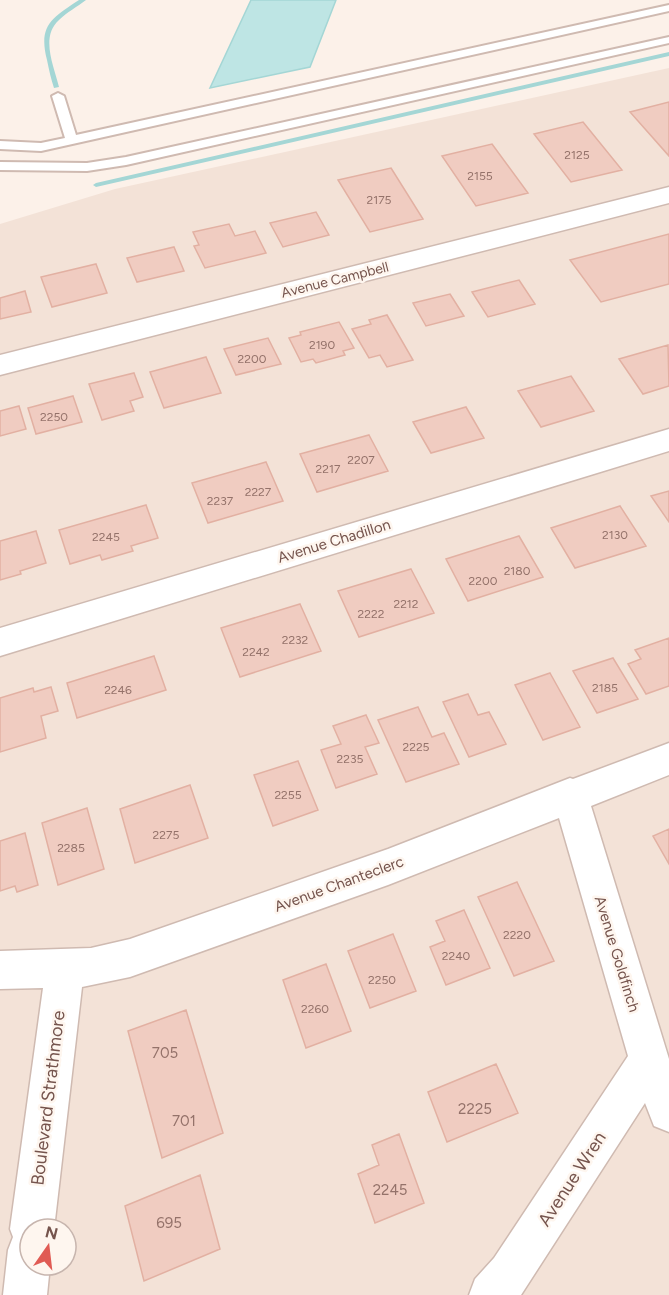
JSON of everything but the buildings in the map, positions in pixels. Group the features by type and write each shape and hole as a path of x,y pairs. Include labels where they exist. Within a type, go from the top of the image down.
{"street":[{"name":"Avenue Campbell","path":"0,366 669,195"},
{"name":"Avenue Chadillon","path":"0,642 669,440"},
{"name":"Avenue Chanteclerc","path":"0,970 65,968 114,963 159,949 388,867 570,795 669,759"},
{"name":"Avenue Goldfinch","path":"570,795 649,1060 669,1110"},
{"name":"Boulevard Strathmore","path":"34,1217 65,968"},
{"name":"Avenue Wren","path":"491,1295 516,1265 649,1060"},
{"path":"25,1295 27,1277"}],"lane":[{"path":"0,146 41,147 669,8"},
{"path":"0,166 87,166 126,161 669,40"},
{"path":"58,96 72,140"}],"shaded area":[{"path":"669,68 669,1295 0,1295 0,224 115,189"}],"water":[{"path":"251,0 336,0 310,67 210,88"}],"waterway":[{"path":"56,87 48,55 46,35 56,19 83,0"},
{"path":"96,185 669,54"}]}
